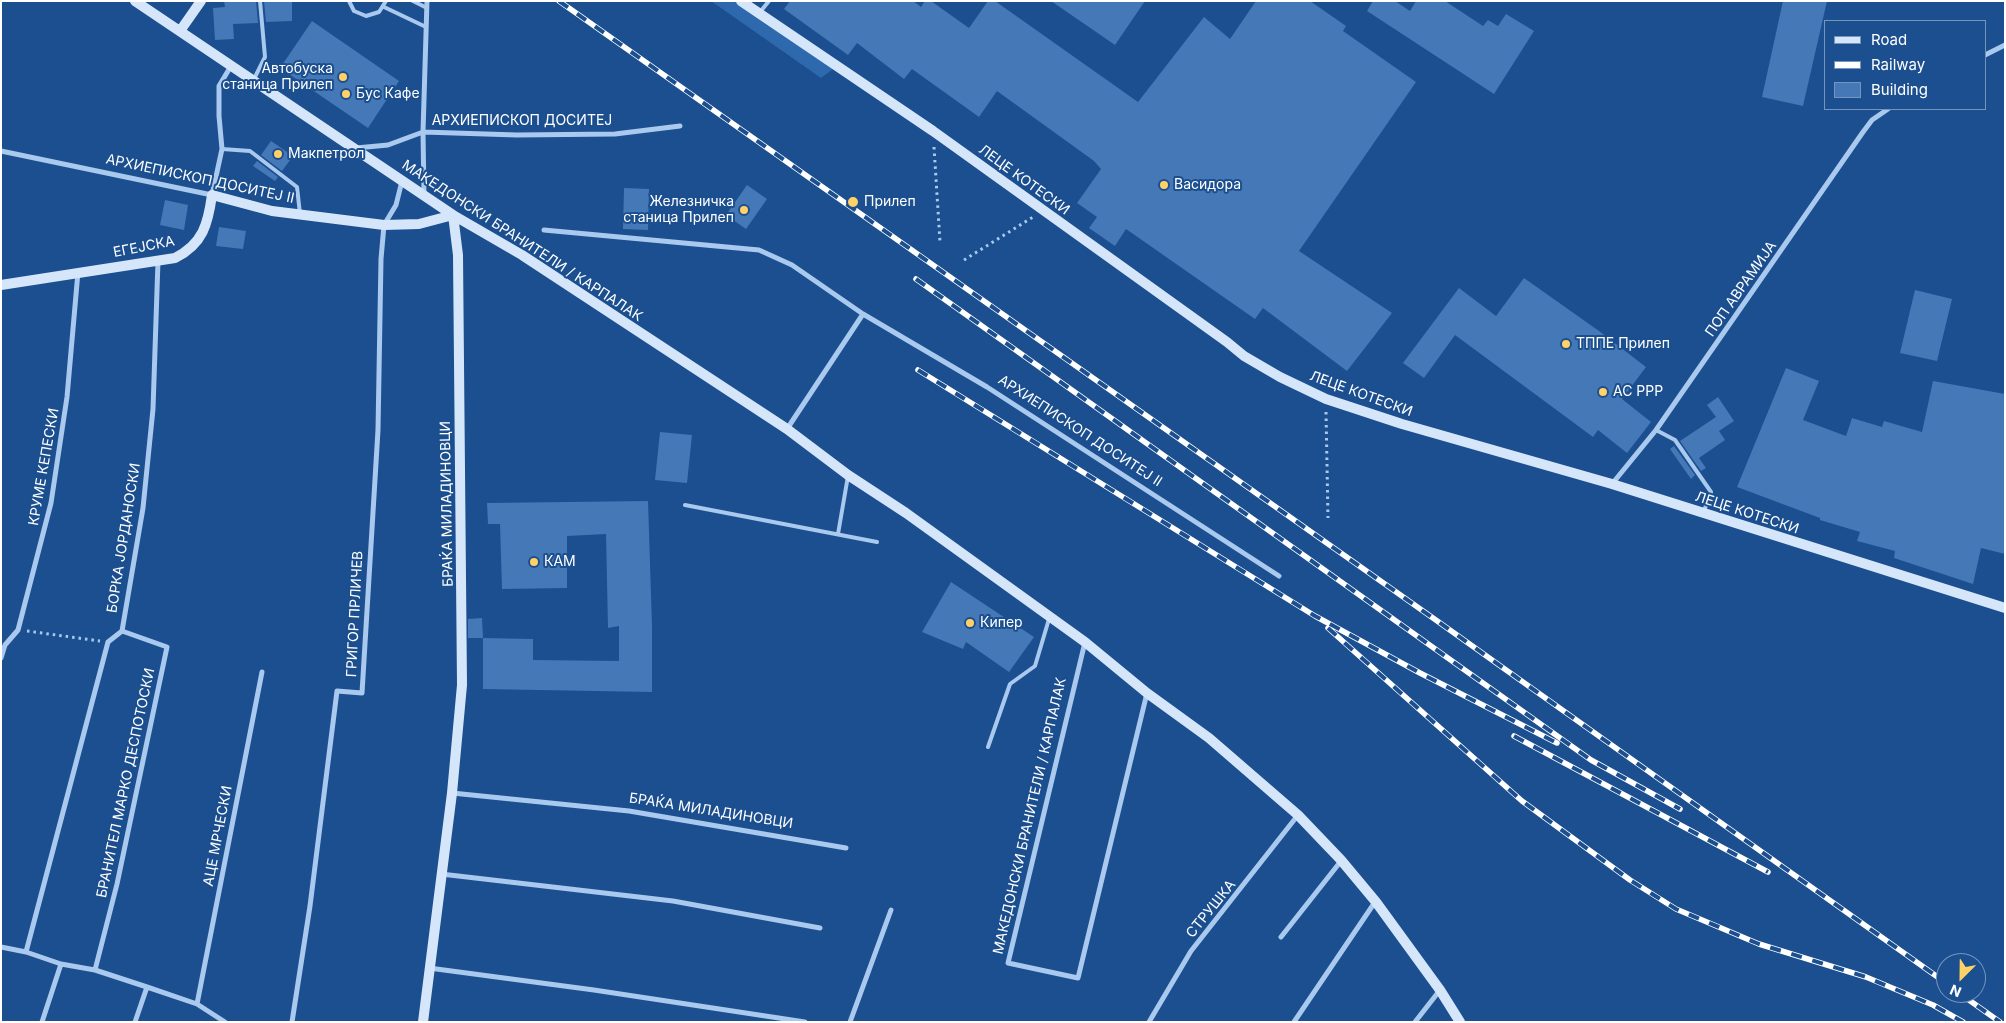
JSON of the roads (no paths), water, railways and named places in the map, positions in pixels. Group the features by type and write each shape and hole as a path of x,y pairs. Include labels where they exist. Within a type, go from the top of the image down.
{"main road":[{"name":"МАКЕДОНСКИ БРАНИТЕЛИ / КАРПАЛАК","path":"135,1 453,215 522,255 787,429 848,475 906,513 1085,642 1147,693 1210,738 1298,815 1342,860 1376,902 1440,990 1460,1022"},
{"path":"180,31 201,1"},
{"name":"ЛЕЦЕ КОТЕСКИ","path":"742,1 933,131 1244,356 1280,377 1326,399 1402,424 1612,484 2005,608"},
{"name":"АРХИЕПИСКОП ДОСИТЕЈ II","path":"212,195 272,211 384,225 419,224 453,215"},
{"name":"ЕГЕЈСКА","path":"1,285 175,258 187,252 200,238 209,219 212,195"},
{"name":"БРАЌА МИЛАДИНОВЦИ","path":"423,1022 440,874 452,793 462,685 458,255 453,215"}],"street":[{"name":"АРХИЕПИСКОП ДОСИТЕЈ","path":"424,195 423,132 427,1"},
{"path":"1986,54 2005,45"},
{"name":"ЕГЕЈСКА","path":"212,195 222,149 219,86 231,66"},
{"name":"ПОП АВРАМИЈА","path":"1612,484 1656,430 1863,132 1872,120 1887,110"},
{"name":"АРХИЕПИСКОП ДОСИТЕЈ","path":"353,148 388,145 423,132 517,135 615,134 680,126"},
{"name":"АРХИЕПИСКОП ДОСИТЕЈ II","path":"1,151 212,195"},
{"name":"ГРИГОР ПРЛИЧЕВ","path":"292,1022 310,906 336,691 362,693 378,430 381,356 381,259 384,225 396,205 402,181"},
{"name":"АРХИЕПИСКОП ДОСИТЕЈ II","path":"544,230 759,250 792,265 864,314 988,387 1279,576"},
{"name":"БОРКА ЈОРДАНОСКИ","path":"26,952 108,642 122,631 143,508 153,408 158,260"},
{"name":"КРУМЕ КЕПЕСКИ","path":"1,658 5,646 18,630 51,502 67,397 78,272"},
{"path":"787,429 864,314"},
{"name":"БРАНИТЕЛ МАРКО ДЕСПОТОСКИ","path":"95,970 117,884 167,647 122,631"},
{"name":"МАКЕДОНСКИ БРАНИТЕЛИ / КАРПАЛАК","path":"1085,642 1008,963 1078,978 1147,693"},
{"name":"АЦЕ МРЧЕСКИ","path":"197,1004 262,672"},
{"name":"БРАЌА МИЛАДИНОВЦИ","path":"452,793 629,811 846,848"},
{"name":"СТРУШКА","path":"1149,1022 1191,951 1246,884 1298,815"},
{"path":"1281,937 1342,860"},
{"path":"440,874 673,901 820,928"},
{"path":"1294,1022 1376,902"},
{"path":"850,1022 892,910"},
{"path":"1,947 26,952 61,964 95,970 147,987 197,1004 223,1021"},
{"path":"42,1022 61,964"},
{"path":"429,968 594,990 805,1022"},
{"path":"135,1022 147,987"},
{"path":"1415,1022 1440,990"}],"lane":[{"path":"253,81 264,57 260,1"},
{"path":"349,1 354,10 366,16 373,15 384,7 386,1"},
{"path":"413,1 427,8"},
{"path":"759,14 769,1"},
{"path":"384,7 426,27"},
{"path":"222,149 250,151 297,187 300,214"},
{"path":"1656,430 1675,440 1711,492 1704,514"},
{"path":"838,534 848,475"},
{"path":"685,505 877,542"},
{"path":"988,747 1010,684 1035,666 1050,617"}],"railway":[{"path":"559,1 1936,976"},
{"path":"916,279 1591,760 1680,809"},
{"path":"918,370 1315,616 1420,673 1557,743"},
{"path":"1328,628 1522,801 1630,880 1676,909 1759,944 1866,977 1933,1005 1963,1022"},
{"path":"1514,736 1768,872"},
{"path":"1973,1003 2000,1022"}],"place":[{"name":"Автобуска станица Прилеп","path":"343,77"},
{"name":"Бус Кафе","path":"346,94"},
{"name":"Макпетрол","path":"278,154"},
{"name":"Васидора","path":"1164,185"},
{"name":"Прилеп","path":"853,202"},
{"name":"Железничка станица Прилеп","path":"744,210"},
{"name":"ТППЕ Прилеп","path":"1566,344"},
{"name":"АС РРР","path":"1603,392"},
{"name":"КАМ","path":"534,562"},
{"name":"Кипер","path":"970,623"}]}
